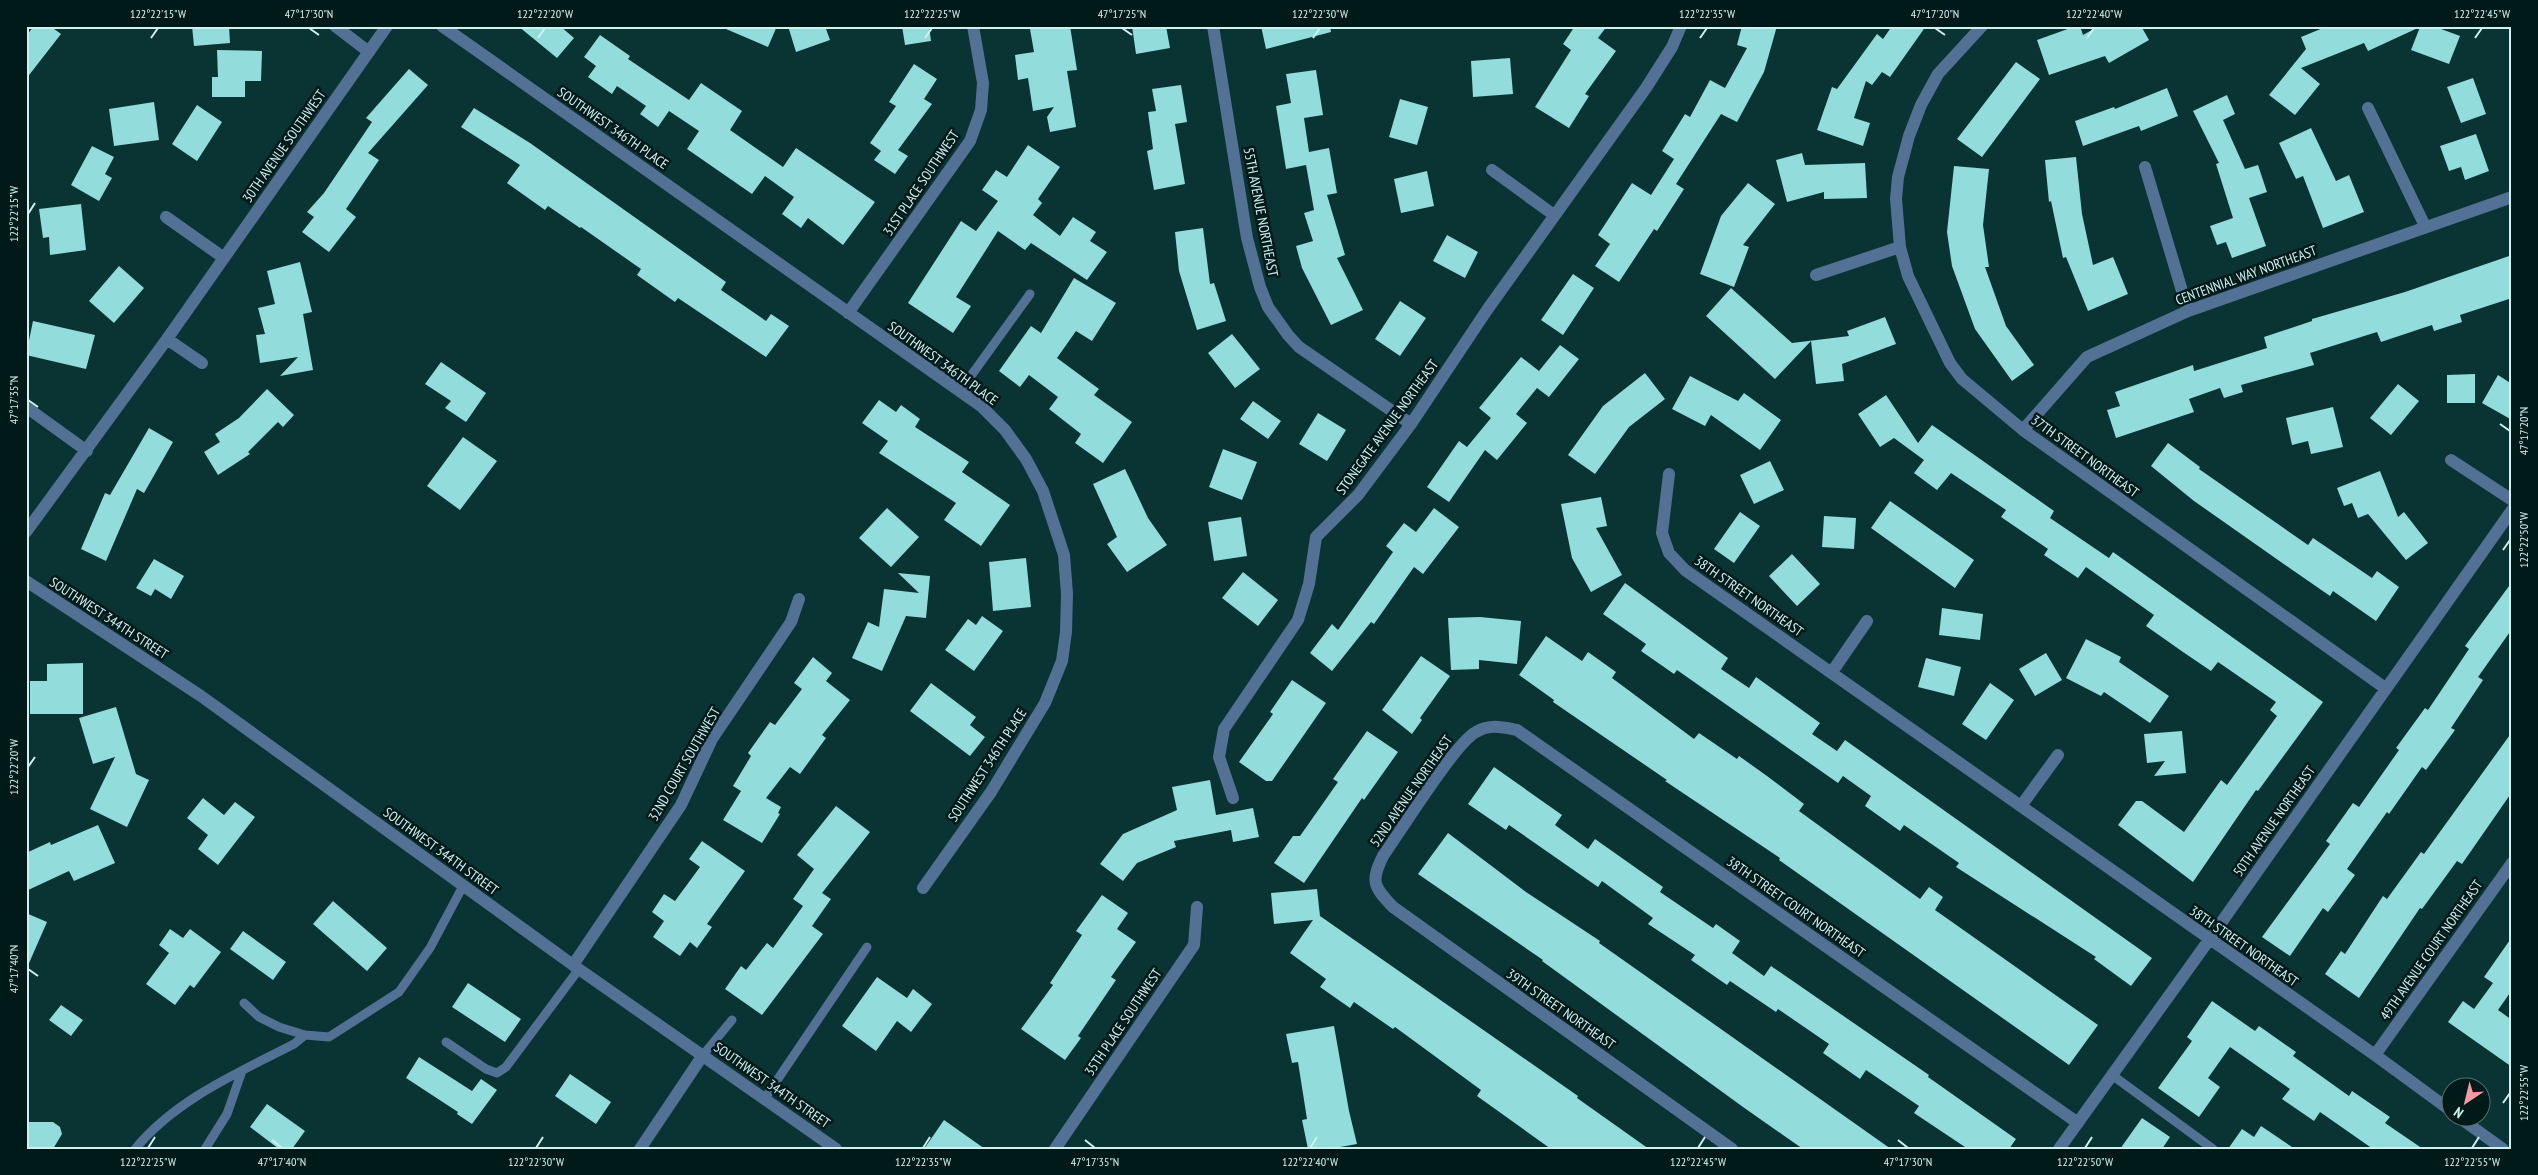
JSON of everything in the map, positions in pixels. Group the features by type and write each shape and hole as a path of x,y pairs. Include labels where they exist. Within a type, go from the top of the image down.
{"street":[{"path":"335,26 369,52"},
{"name":"30TH AVENUE SOUTHWEST","path":"26,532 167,339 387,26"},
{"name":"SOUTHWEST 346TH PLACE","path":"442,26 981,406 1005,430 1026,458 1044,491 1064,555 1067,594 1066,632 1062,661 1045,703 991,792 923,888"},
{"name":"31ST PLACE SOUTHWEST","path":"848,313 970,141 981,110 983,83 973,26"},
{"name":"55TH AVENUE NORTHEAST","path":"1213,26 1248,238 1260,287 1268,307 1299,347 1411,424"},
{"name":"STONEGATE AVENUE NORTHEAST","path":"1233,798 1219,757 1224,729 1298,620 1309,584 1316,537 1358,496 1411,424 1554,215 1646,88 1672,47 1680,26"},
{"path":"1816,275 1900,248 1896,199 1898,177 1909,136 1921,105 1938,74 1982,26"},
{"path":"2368,108 2425,226"},
{"path":"2145,167 2188,311"},
{"path":"1492,170 1554,215"},
{"name":"CENTENNIAL WAY NORTHEAST","path":"2023,430 2087,357 2188,311 2425,226 2512,197"},
{"path":"166,217 224,258"},
{"name":"37TH STREET NORTHEAST","path":"1900,248 1908,276 1950,363 1962,380 2023,430 2385,688"},
{"path":"167,339 202,363"},
{"path":"26,407 87,450"},
{"path":"2451,460 2512,500"},
{"name":"38TH STREET NORTHEAST","path":"1669,474 1662,533 1669,553 1685,570 2440,1103"},
{"name":"50TH AVENUE NORTHEAST","path":"2059,1149 2512,510"},
{"name":"SOUTHWEST 344TH STREET","path":"26,581 201,696 576,967 836,1149"},
{"name":"32ND COURT SOUTHWEST","path":"576,967 681,805 712,739 791,622 799,599"},
{"path":"1832,672 1867,621"},
{"name":"52ND AVENUE NORTHEAST","path":"1376,890 1375,872 1383,856 1454,754 1475,732 1493,725"},
{"name":"38TH STREET COURT NORTHEAST","path":"1493,725 1517,730 2078,1123"},
{"path":"2021,806 2058,754"},
{"name":"49TH AVENUE COURT NORTHEAST","path":"2375,1055 2512,863"},
{"name":"39TH STREET NORTHEAST","path":"1376,890 1393,907 1732,1149"},
{"name":"35TH PLACE SOUTHWEST","path":"1056,1149 1194,945 1197,907"},
{"path":"640,1149 704,1055"},
{"path":"2474,1128 2503,1149"}],"lane":[{"path":"960,391 1030,294"},
{"path":"244,1003 266,1022 305,1035 328,1037 399,992 430,948 463,886"},
{"path":"765,1098 867,947"},
{"path":"446,1042 486,1069 497,1072 506,1067 576,967"},
{"path":"704,1055 732,1020"},
{"path":"135,1149 153,1127 191,1099 294,1044 305,1035"},
{"path":"205,1149 227,1114 242,1071"},
{"path":"2112,1076 2213,1149"}],"building":[{"path":"34,26 50,26 61,34 26,79 26,36"},
{"path":"192,26 229,26 230,43 194,46"},
{"path":"518,26 560,26 574,38 557,58"},
{"path":"719,26 777,26 768,47"},
{"path":"788,26 825,26 830,40 796,52"},
{"path":"902,26 929,26 931,41 905,45"},
{"path":"1045,26 1070,26 1077,70 1067,71 1076,127 1050,132 1047,117 1054,107 1033,111 1028,78 1018,80 1015,55 1034,52 1030,29"},
{"path":"1132,26 1166,26 1170,48 1136,54"},
{"path":"1261,26 1330,26 1331,32 1266,49"},
{"path":"1575,26 1607,26 1598,38 1616,51 1585,94 1589,96 1569,128 1535,107 1571,50 1563,44"},
{"path":"1742,26 1777,26 1764,72 1737,122 1721,114 1676,184 1684,189 1657,231 1654,229 1619,282 1595,266 1610,244 1598,235 1632,183 1651,195 1674,159 1662,151 1685,114 1690,117 1710,80 1725,88 1747,48 1737,45"},
{"path":"1892,26 1926,26 1890,77 1882,72 1872,85 1866,81 1854,118 1870,123 1863,146 1817,130 1832,87 1837,89 1877,34 1883,39"},
{"path":"2080,26 2083,35 2099,26 2141,26 2149,40 2109,63 2105,56 2049,75 2037,40"},
{"path":"2328,26 2433,26 2460,36 2449,64 2411,50 2420,27 2368,51 2364,43 2301,68 2320,84 2295,115 2269,95 2306,49 2301,37"},
{"path":"600,35 630,56 628,59 689,100 701,83 742,111 730,130 783,167 796,148 875,202 843,245 808,218 801,228 782,214 794,197 765,176 752,194 687,149 699,131 669,111 658,127 640,114 646,106 617,86 612,94 588,77 596,66 584,57"},
{"path":"217,50 262,51 261,81 245,81 245,97 212,97 212,77 218,77"},
{"path":"1510,58 1513,94 1473,97 1471,61"},
{"path":"2016,62 2040,79 1982,157 1957,139"},
{"path":"914,64 937,79 924,99 932,104 898,150 908,156 895,174 874,160 881,151 870,143 896,106 889,102"},
{"path":"409,69 428,85 368,153 379,160 346,209 356,217 329,252 302,232 314,217 307,212 324,193 372,122 366,118"},
{"path":"1316,70 1323,115 1304,118 1309,152 1329,148 1337,193 1327,195 1345,255 1337,258 1363,310 1331,325 1302,268 1296,246 1313,241 1304,213 1314,210 1306,165 1286,169 1276,106 1291,103 1286,74"},
{"path":"2473,78 2486,114 2461,123 2447,87"},
{"path":"1181,85 1187,122 1175,124 1185,184 1154,190 1147,151 1153,149 1148,112 1156,111 1152,89"},
{"path":"2167,88 2178,116 2141,131 2139,126 2083,146 2075,121 2114,107 2115,109"},
{"path":"2227,95 2235,114 2223,120 2245,169 2258,165 2267,192 2249,198 2266,246 2232,258 2226,242 2217,245 2210,226 2233,218 2216,164 2219,163 2193,111"},
{"path":"1400,99 1428,107 1417,145 1389,137"},
{"path":"154,102 159,140 114,146 109,109"},
{"path":"197,105 222,122 197,161 172,144"},
{"path":"474,108 530,143 726,282 721,290 766,321 771,314 789,326 766,357 678,298 675,302 637,275 641,269 581,227 548,206 545,210 507,183 520,165 461,127"},
{"path":"2311,128 2336,181 2349,175 2364,212 2323,228 2303,176 2296,179 2279,143"},
{"path":"2476,134 2489,171 2465,180 2461,167 2449,171 2440,146"},
{"path":"1028,145 1060,167 1038,199 1042,203 1033,215 1060,236 1073,217 1096,232 1090,241 1107,252 1087,280 1031,243 1025,250 998,231 956,297 971,306 953,333 908,303 961,221 976,231 998,201 982,190 996,170 1007,177"},
{"path":"92,146 114,157 105,174 112,178 99,201 71,185"},
{"path":"1802,153 1805,165 1865,163 1867,198 1824,199 1824,192 1787,202 1776,160"},
{"path":"2076,157 2082,214 2093,265 2113,257 2128,294 2088,311 2066,257 2063,258 2051,201 2049,202 2045,160"},
{"path":"1954,166 1989,169 1983,225 1989,267 1985,267 2006,326 2034,365 2012,381 1975,329 1952,266 1947,232"},
{"path":"1427,171 1434,206 1401,213 1394,179"},
{"path":"1748,183 1775,204 1743,245 1749,247 1734,287 1700,274 1721,216"},
{"path":"81,204 86,250 50,255 49,237 43,238 39,209"},
{"path":"1203,228 1210,284 1214,283 1226,321 1197,330 1179,271 1175,232"},
{"path":"1447,235 1478,252 1465,278 1433,261"},
{"path":"2512,255 2512,298 2460,315 2462,322 2434,331 2432,325 2381,342 2377,332 2310,353 2314,365 2241,385 2243,392 2224,398 2220,388 2189,399 2194,412 2116,438 2107,410 2120,406 2115,392 2193,365 2194,371 2267,348 2264,337 2312,321 2312,319 2405,292"},
{"path":"300,262 312,312 303,314 313,370 280,376 298,357 260,363 256,335 265,334 258,308 275,304 267,271"},
{"path":"119,266 144,288 114,323 89,301"},
{"path":"1573,274 1594,288 1563,335 1541,320"},
{"path":"1074,278 1116,303 1092,341 1076,331 1057,358 1099,389 1094,395 1132,422 1103,463 1075,443 1081,434 1049,409 1058,397 1029,375 1020,387 999,371 1031,326 1041,333"},
{"path":"1731,288 1792,343 1849,336 1847,331 1885,317 1896,344 1842,364 1844,381 1816,384 1811,341 1775,379 1706,316"},
{"path":"1400,301 1426,318 1400,356 1375,339"},
{"path":"33,321 95,335 86,369 26,355"},
{"path":"1232,334 1260,369 1235,388 1208,353"},
{"path":"1560,345 1579,359 1549,397 1537,388 1516,414 1527,423 1497,460 1485,450 1449,502 1427,487 1459,441 1467,447 1491,418 1479,408 1521,357 1539,371"},
{"path":"441,362 486,393 466,422 445,408 451,401 425,384"},
{"path":"1645,373 1665,399 1629,427 1595,474 1568,455 1603,406"},
{"path":"2475,374 2475,403 2447,403 2447,375"},
{"path":"2498,375 2512,384 2512,420 2482,403"},
{"path":"1690,376 1738,401 1744,393 1781,420 1760,450 1711,415 1705,426 1672,409"},
{"path":"2398,384 2419,401 2391,435 2370,418"},
{"path":"267,389 294,415 283,427 278,422 248,452 250,454 218,475 204,452 220,442 215,434 239,418"},
{"path":"1886,395 1918,443 1932,425 2054,511 2050,518 2109,558 2113,552 2323,702 2258,791 2256,790 2193,882 2118,825 2136,801 2142,801 2184,832 2221,780 2227,785 2277,716 2270,710 2276,702 2218,662 2211,671 2146,626 2154,615 2086,567 2078,578 2044,555 2048,549 2001,517 2006,510 1951,473 1937,490 1914,473 1924,460 1894,438 1880,447 1858,414"},
{"path":"879,400 896,412 901,405 920,419 915,427 969,462 962,472 1010,505 981,546 944,520 956,503 879,453 888,441 862,423"},
{"path":"1253,401 1281,421 1268,439 1240,419"},
{"path":"2333,407 2343,447 2311,454 2308,441 2292,445 2286,418"},
{"path":"1318,413 1346,430 1327,461 1299,444"},
{"path":"149,428 173,442 144,493 137,489 106,561 81,549 105,493 110,495"},
{"path":"463,437 497,461 460,510 427,486"},
{"path":"2168,443 2200,467 2199,469 2308,545 2313,538 2372,578 2377,571 2399,587 2376,621 2333,591 2330,596 2194,501 2151,466"},
{"path":"1223,449 1257,462 1242,500 1209,487"},
{"path":"1770,461 1784,490 1754,504 1740,475"},
{"path":"1125,469 1148,518 1167,545 1127,572 1107,544 1117,537 1093,484"},
{"path":"2380,471 2398,517 2404,512 2428,543 2406,560 2368,514 2358,518 2352,503 2344,506 2337,488"},
{"path":"1601,497 1607,526 1596,528 1622,575 1591,592 1572,558 1561,504"},
{"path":"1890,501 1974,560 1955,588 1871,528"},
{"path":"887,508 919,537 891,567 859,538"},
{"path":"1434,508 1459,527 1423,574 1414,567 1374,624 1371,622 1332,671 1310,653 1332,624 1338,630 1393,552 1386,546 1404,523 1416,532"},
{"path":"1740,512 1760,526 1734,563 1714,549"},
{"path":"1824,516 1856,518 1854,549 1822,547"},
{"path":"1241,517 1247,556 1214,561 1208,522"},
{"path":"1792,554 1820,584 1797,606 1769,576"},
{"path":"1026,558 1031,607 993,611 989,562"},
{"path":"154,559 184,576 171,599 155,589 151,596 136,588"},
{"path":"1243,572 1278,600 1258,626 1222,598"},
{"path":"898,573 930,576 926,618 906,616 882,671 852,658 868,622 879,627 884,589 919,593"},
{"path":"2512,582 2512,629 2478,677 2483,680 2451,728 2455,730 2426,770 2422,767 2389,814 2387,812 2347,869 2355,875 2328,912 2323,908 2290,956 2262,937 2330,844 2326,841 2353,803 2359,807 2399,750 2396,748 2425,708 2428,710 2469,649 2465,646"},
{"path":"1625,583 1728,658 1721,669 1749,688 1756,677 1820,723 1812,734 1837,751 1845,740 2152,958 2131,986 2094,959 2096,957 1956,867 1959,863 1904,825 1900,831 1865,806 1871,796 1843,776 1838,783 1677,670 1674,674 1641,651 1646,644 1603,614"},
{"path":"1942,608 1983,614 1980,640 1939,635"},
{"path":"982,616 1003,631 974,671 945,650 968,619 976,625"},
{"path":"1480,617 1521,621 1517,664 1479,660 1479,669 1451,670 1448,618"},
{"path":"1546,636 1582,661 1588,652 1616,672 1612,678 1694,739 1699,733 1737,759 1739,756 1804,804 1799,811 1920,899 1929,887 1943,897 1935,910 2098,1025 2069,1065 1779,860 1780,858 1665,781 1667,780 1553,702 1554,700 1519,675"},
{"path":"2086,639 2121,657 2119,662 2169,696 2150,723 2104,692 2101,696 2066,678"},
{"path":"2046,653 2062,680 2035,696 2019,669"},
{"path":"1421,656 1450,676 1420,718 1422,720 1412,734 1382,710"},
{"path":"813,657 832,673 826,681 850,700 822,735 826,738 800,774 790,767 766,798 781,807 778,813 780,814 762,843 723,820 741,791 733,786 751,756 748,753 770,722 775,725 802,689 794,683"},
{"path":"1926,658 1961,667 1954,696 1918,687"},
{"path":"83,663 83,714 30,714 30,681 47,681 47,664"},
{"path":"1292,680 1326,703 1272,781 1266,781 1239,762 1273,714 1270,712"},
{"path":"931,683 976,717 970,725 985,737 970,756 910,711"},
{"path":"1990,683 2014,700 1986,740 1962,724"},
{"path":"116,707 136,774 149,780 127,827 90,809 115,757 93,764 79,718"},
{"path":"1367,731 1398,752 1364,800 1362,798 1304,883 1274,863 1293,836 1300,836 1338,782 1333,779"},
{"path":"2182,731 2186,773 2154,776 2165,761 2147,763 2144,734"},
{"path":"2512,732 2512,792 2462,864 2457,861 2422,909 2420,908 2359,998 2325,974 2341,951 2345,954 2383,896 2387,899 2421,852 2424,854"},
{"path":"1494,767 1562,815 1555,825 1588,849 1595,839 1663,887 1660,892 1713,928 1716,924 1740,941 1732,953 1764,976 1771,966 1929,1075 1928,1077 2016,1139 2009,1149 1968,1149 1914,1113 1919,1106 1866,1070 1860,1079 1823,1053 1829,1044 1778,1009 1776,1012 1730,981 1727,985 1691,960 1695,955 1648,924 1653,918 1602,881 1598,887 1509,825 1506,830 1468,804"},
{"path":"1210,780 1216,815 1253,808 1259,837 1233,842 1231,830 1174,841 1176,847 1137,863 1123,881 1100,864 1123,834 1177,810 1172,787"},
{"path":"203,798 224,815 235,802 255,817 218,865 198,849 208,835 187,818"},
{"path":"836,806 870,832 822,893 831,899 812,926 823,934 762,1015 725,989 741,966 746,970 767,943 773,948 803,906 793,899 814,869 797,855"},
{"path":"98,825 115,863 74,881 69,871 26,891 26,853 50,842 51,845"},
{"path":"1448,833 1526,892 1600,941 1599,943 1891,1149 1803,1149 1743,1107 1543,960 1418,874"},
{"path":"702,841 745,871 707,924 712,927 697,948 690,942 680,956 653,937 664,921 652,912 664,894 675,901 700,867 689,859"},
{"path":"1317,889 1320,916 1578,1096 1577,1098 1649,1149 1551,1149 1477,1096 1481,1090 1395,1027 1393,1029 1354,1002 1350,1008 1320,987 1326,979 1290,953 1313,920 1274,924 1271,893"},
{"path":"1102,895 1128,913 1117,929 1136,942 1111,977 1116,980 1078,1036 1081,1038 1065,1060 1021,1029 1053,985 1050,983 1082,935 1076,931"},
{"path":"333,901 387,948 367,971 313,924"},
{"path":"26,913 47,922 26,970"},
{"path":"170,929 183,938 190,929 221,952 194,988 190,985 175,1005 146,984 169,953 159,945"},
{"path":"243,931 286,962 273,980 230,949"},
{"path":"2512,937 2512,990 2498,1010 2512,1020 2512,1067 2448,1022 2463,1001 2474,1009 2493,983 2484,977"},
{"path":"877,977 907,998 913,989 932,1004 911,1032 897,1021 876,1051 842,1026"},
{"path":"468,983 521,1019 505,1042 452,1007"},
{"path":"2212,1001 2255,1031 2259,1026 2296,1052 2293,1056 2349,1096 2352,1091 2390,1117 2385,1123 2423,1149 2373,1149 2320,1112 2314,1121 2282,1099 2290,1089 2230,1047 2208,1078 2220,1087 2199,1117 2158,1088 2192,1041 2187,1037"},
{"path":"61,1005 83,1020 71,1036 49,1020"},
{"path":"1334,1026 1349,1111 1357,1144 1329,1149 1308,1149 1302,1120 1307,1119 1298,1062 1292,1063 1286,1034"},
{"path":"419,1057 472,1091 481,1079 497,1090 472,1124 457,1114 458,1112 406,1078"},
{"path":"570,1074 611,1102 596,1124 555,1096"},
{"path":"267,1104 305,1131 292,1149 279,1149 250,1127"},
{"path":"2142,1118 2170,1137 2162,1149 2120,1149"},
{"path":"944,1120 985,1149 924,1149"},
{"path":"26,1122 53,1122 60,1127 62,1134 53,1149 26,1149"},
{"path":"2261,1126 2295,1149 2228,1149 2242,1129 2254,1137"}]}
